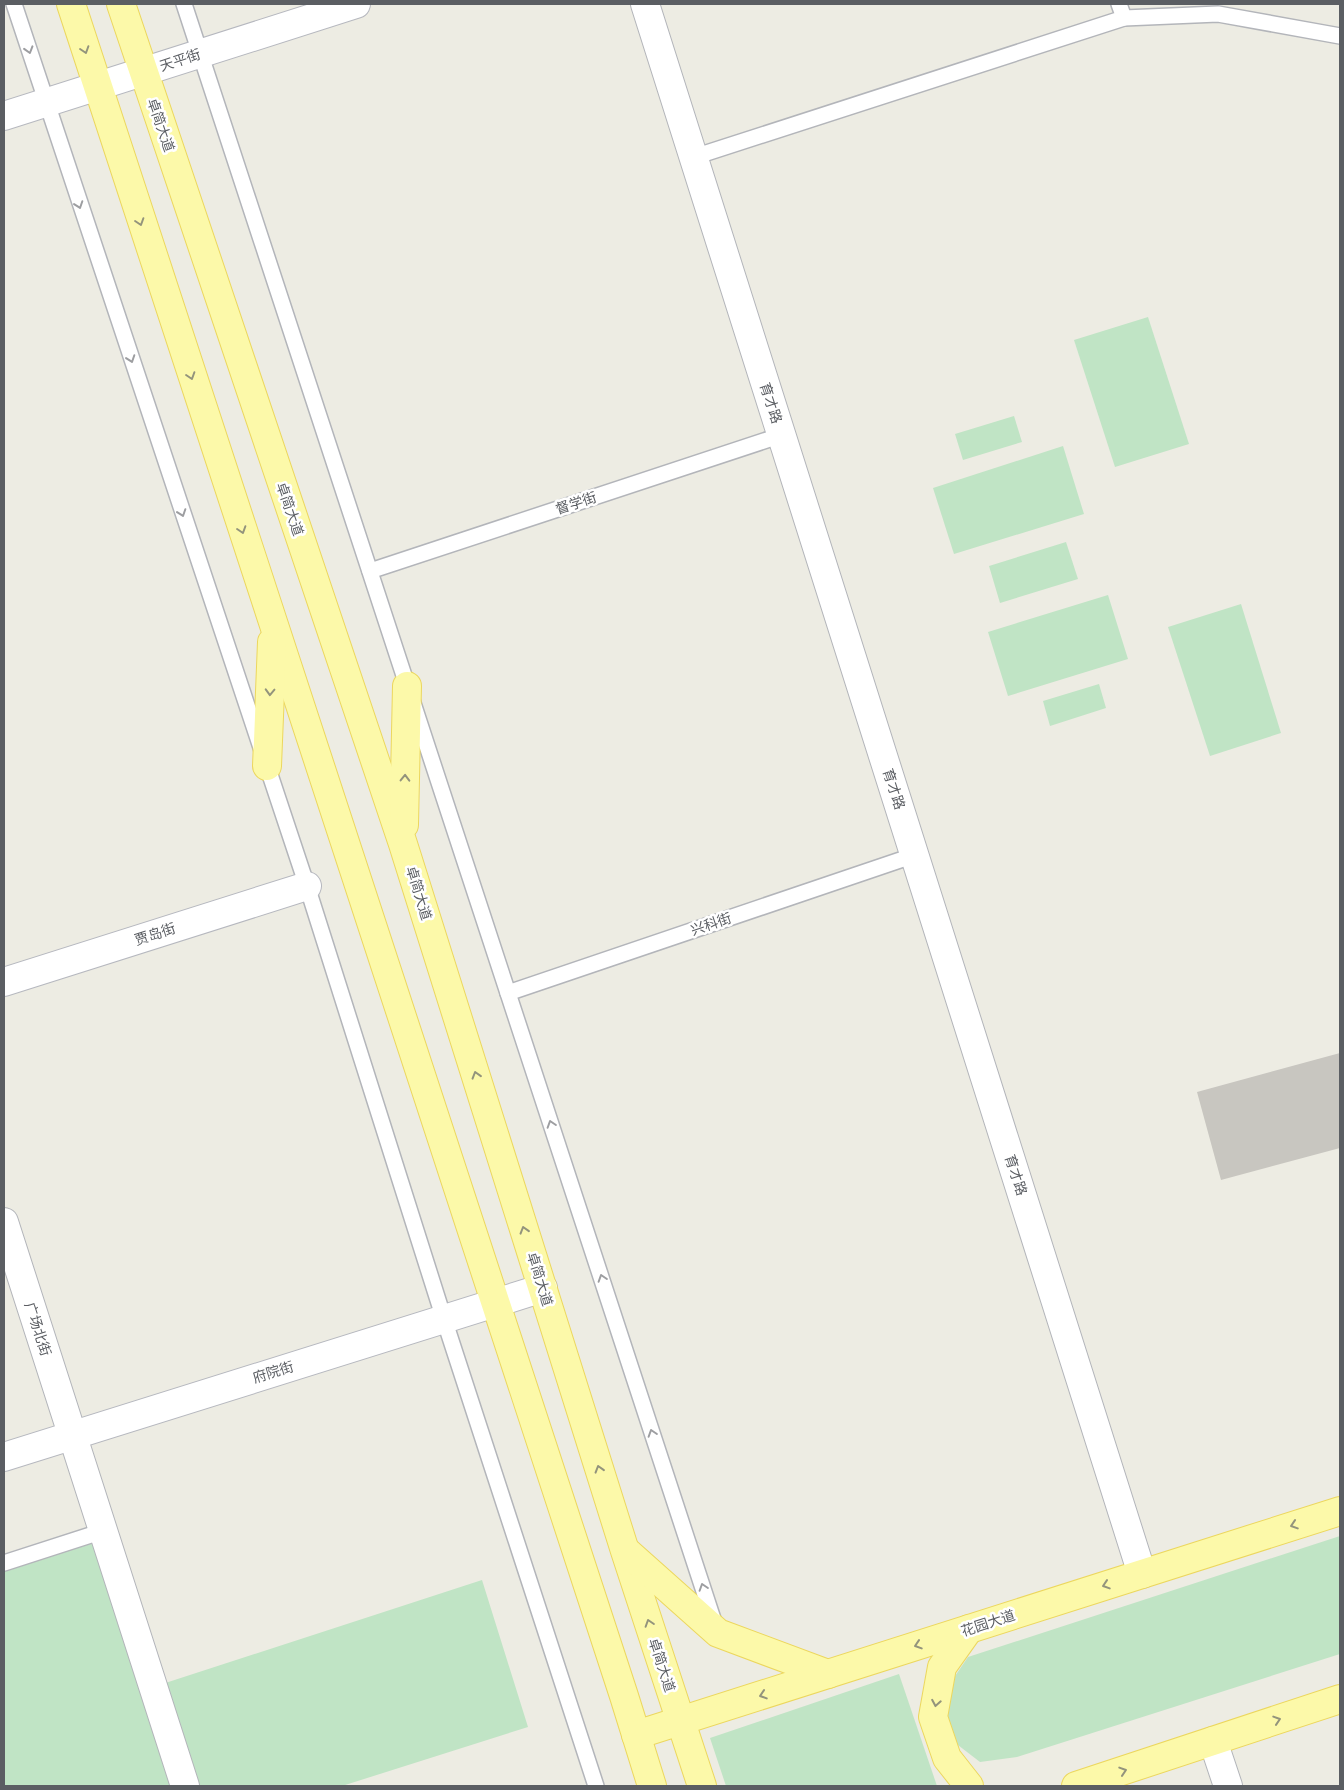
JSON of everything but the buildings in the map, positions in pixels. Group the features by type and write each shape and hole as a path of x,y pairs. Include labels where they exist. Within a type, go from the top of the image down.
{"main road":[{"path":"71,4 652,1786"},
{"name":"卓简大道","path":"121,4 403,844 625,1551 702,1786"},
{"path":"267,766 273,626"},
{"path":"403,844 407,686"},
{"name":"花园大道","path":"636,1734 1340,1510"},
{"path":"625,1551 718,1633 828,1674"},
{"path":"969,1629 942,1667 933,1717 947,1758 969,1786"},
{"path":"1076,1786 1340,1699"}],"street":[{"name":"天平街","path":"4,116 356,4"},
{"name":"育才路","path":"645,4 1142,1574"},
{"name":"贾岛街","path":"4,982 307,886"},
{"name":"广场北街","path":"4,1222 185,1786"},
{"name":"府院街","path":"4,1457 543,1288"},
{"path":"1213,1741 1228,1786"}],"lane":[{"path":"14,4 45,103 307,886 444,1319 596,1786"},
{"path":"184,4 718,1633"},
{"path":"694,158 1122,11 1218,14 1340,36"},
{"name":"督学街","path":"370,571 782,435"},
{"name":"兴科街","path":"508,993 915,855"},
{"path":"4,1563 102,1531"}],"green space":[{"path":"1148,317 1189,444 1115,467 1074,340"},
{"path":"1014,416 1022,442 963,460 955,434"},
{"path":"1063,446 1084,514 954,554 933,488"},
{"path":"1066,542 1078,579 1000,603 989,566"},
{"path":"1108,595 1128,659 1008,696 988,632"},
{"path":"1241,604 1281,733 1210,756 1168,627"},
{"path":"1099,684 1106,708 1050,726 1043,701"},
{"path":"103,1531 153,1687 482,1580 528,1727 342,1786 4,1786 4,1563"},
{"path":"1340,1536 1340,1654 1017,1757 980,1762 954,1742 946,1711 949,1685 968,1657"},
{"path":"899,1674 937,1786 726,1786 710,1738"}]}
